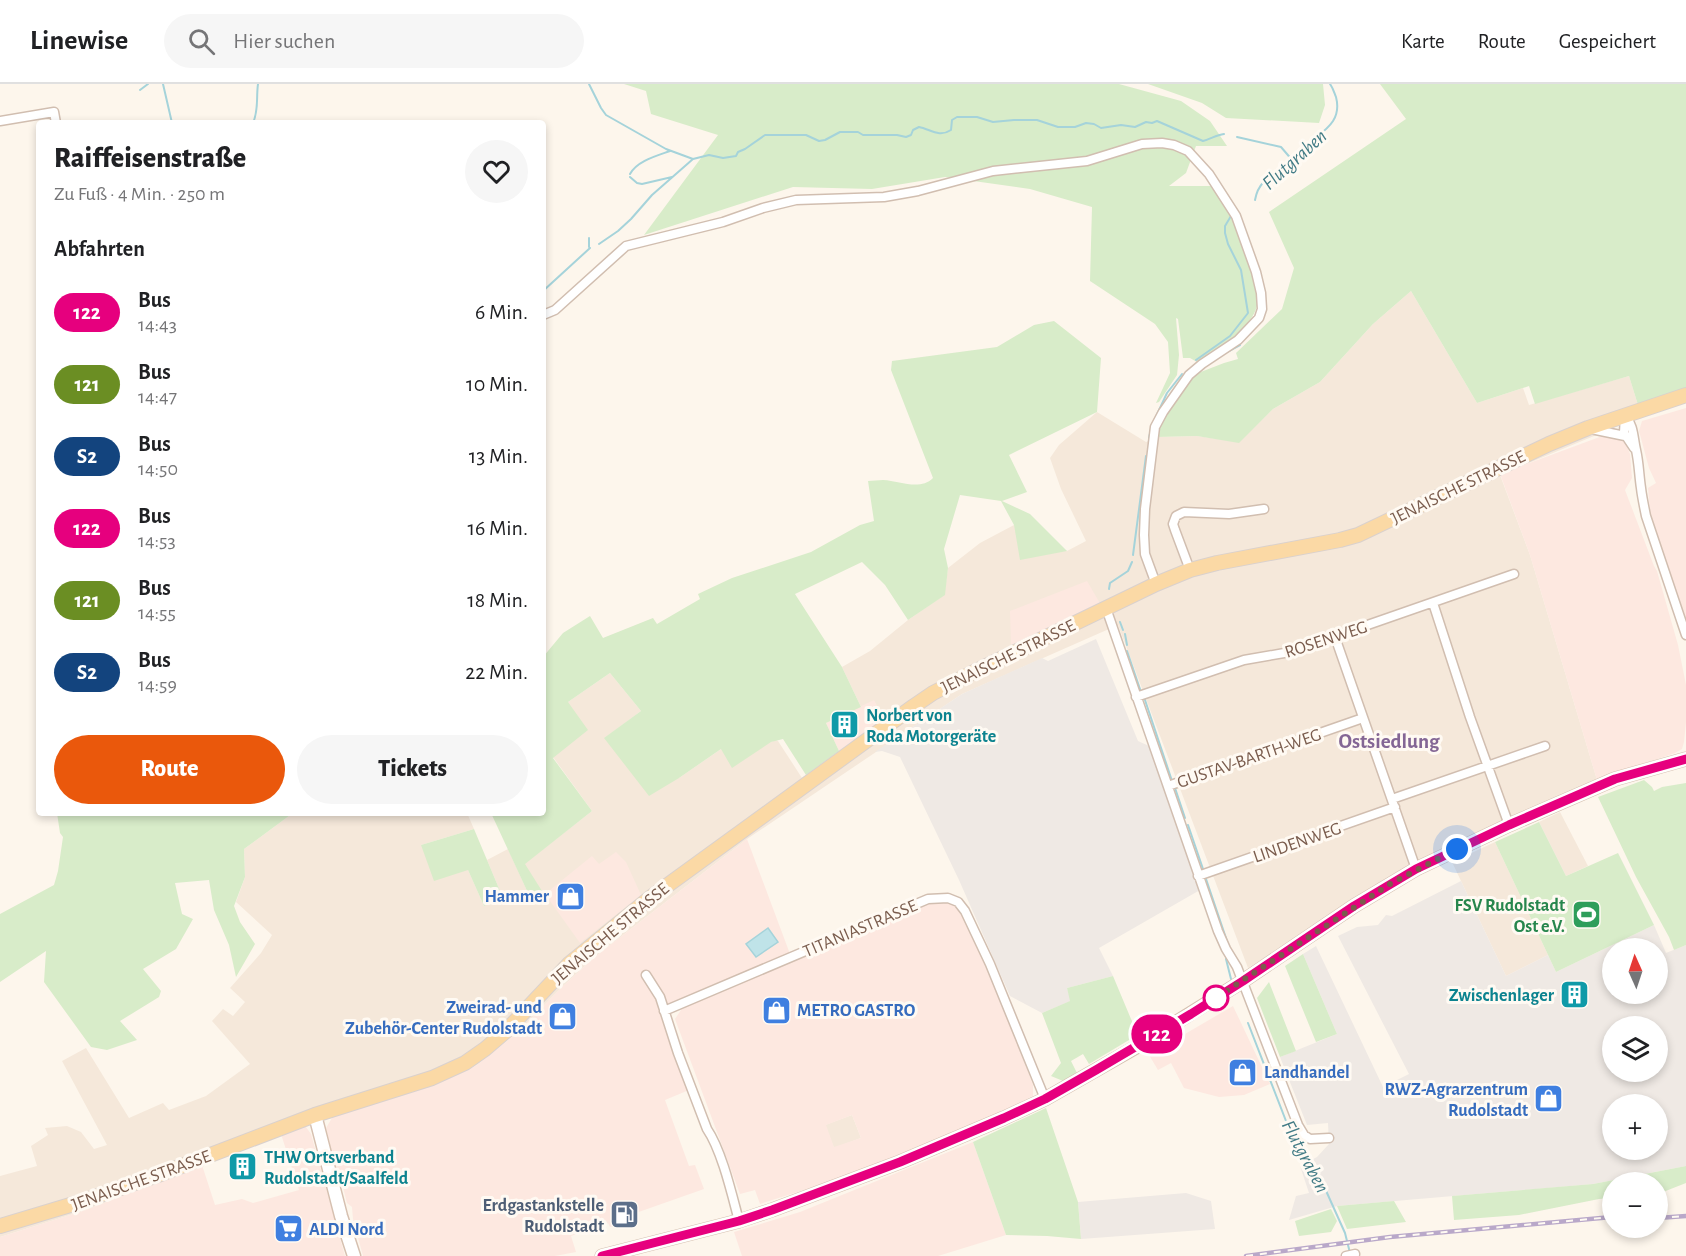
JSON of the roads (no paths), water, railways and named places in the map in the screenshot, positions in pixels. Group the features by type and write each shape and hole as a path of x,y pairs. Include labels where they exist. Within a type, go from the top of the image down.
{"main road":[{"name":"JENAISCHE STRASSE","path":"0,1226 158,1175 315,1115 432,1078 465,1063 506,1031 569,964 664,887 914,706 933,693 974,672 1156,584 1191,570 1358,535 1545,446 1588,428 1686,395"}],"street":[{"path":"0,122 54,112 55,120"},
{"path":"546,314 555,309 626,246 723,222 762,208 796,200 884,197 918,191 993,171 1087,161 1142,144 1174,145 1188,152 1209,174 1236,216 1256,272 1262,309 1259,318 1238,340 1189,375 1155,427 1144,535 1145,554 1156,584"},
{"path":"1625,415 1623,429 1625,436 1636,451"},
{"path":"1625,415 1631,423 1639,459 1646,516 1686,635"},
{"path":"1588,428 1625,436"},
{"path":"1191,570 1173,524 1176,516 1184,512 1229,514 1264,509"},
{"name":"ROSENWEG","path":"1136,697 1244,660 1290,652 1514,573"},
{"path":"1433,603 1470,717 1509,825"},
{"path":"1106,608 1218,931 1226,950 1238,967 1298,1125 1304,1135 1310,1139 1329,1138"},
{"path":"1335,636 1416,869"},
{"name":"GUSTAV-BARTH-WEG","path":"1168,786 1364,718"},
{"name":"LINDENWEG","path":"1198,876 1545,746"},
{"path":"602,1256 739,1221 900,1162 1004,1118 1045,1099 1138,1046 1243,981 1354,906 1416,869 1615,779 1686,759"},
{"name":"TITANIASTRASSE","path":"664,1011 928,899 948,898 958,903 965,911 990,964 1045,1099"},
{"path":"646,975 660,997 682,1064 726,1174 739,1221"},
{"path":"315,1115 341,1216 354,1256"}],"water":[{"path":"768,928 778,942 756,957 746,944"}],"waterway":[{"path":"140,90 148,84"},
{"path":"163,84 171,120"},
{"path":"254,120 258,84"},
{"path":"589,84 606,115 666,149 693,159"},
{"name":"Flutgraben","path":"1255,200 1264,181 1292,162 1333,121 1337,106 1330,84"},
{"path":"599,244 618,231 652,195 693,159 709,155 723,158 736,156 738,152 765,135 806,135 819,141 840,132 906,137 919,127 939,133 947,132 951,130 952,120 957,117 977,117 993,122 1037,120 1058,127 1075,127 1086,123 1101,128 1121,125 1135,127 1146,122 1157,121 1203,141 1224,134"},
{"path":"1237,137 1281,147 1293,161"},
{"path":"630,174 642,162 670,151"},
{"path":"630,177 642,184 672,177"},
{"name":"Flutgraben","path":"1196,360 1230,336 1248,313 1241,270 1225,233 1225,226 1231,216"},
{"path":"589,238 589,247"},
{"path":"546,288 590,248"},
{"path":"1227,352 1240,345"},
{"name":"Flutgraben","path":"1153,423 1167,393 1182,374"},
{"name":"Flutgraben","path":"1149,438 1151,429"},
{"name":"Flutgraben","path":"1133,555 1146,456"},
{"name":"Flutgraben","path":"1109,589 1110,583 1128,571 1132,562"},
{"name":"Flutgraben","path":"1120,622 1123,630"},
{"name":"Flutgraben","path":"1125,634 1127,645"},
{"name":"Flutgraben","path":"1127,651 1141,692"},
{"name":"Flutgraben","path":"1144,697 1172,781"},
{"name":"Flutgraben","path":"1175,788 1185,818"},
{"name":"Flutgraben","path":"1188,825 1203,869"},
{"name":"Flutgraben","path":"1206,879 1228,944"},
{"name":"Flutgraben","path":"1226,959 1231,979"},
{"name":"Flutgraben","path":"1248,1023 1293,1139 1323,1184 1345,1233 1350,1253"}],"railway":[{"path":"1668,1217 1686,1216"},
{"path":"1246,1256 1390,1237 1602,1218"}],"place":[{"name":"Norbert von Roda Motorgeräte","path":"845,725"},
{"name":"Hammer","path":"570,896"},
{"name":"FSV Rudolstadt Ost e.V.","path":"1586,915"},
{"name":"Zwischenlager","path":"1575,995"},
{"name":"METRO GASTRO","path":"776,1010"},
{"name":"Zweirad- und Zubehör-Center Rudolstadt","path":"563,1017"},
{"name":"Landhandel","path":"1243,1072"},
{"name":"RWZ-Agrarzentrum Rudolstadt","path":"1549,1099"},
{"name":"THW Ortsverband Rudolstadt/Saalfeld","path":"243,1167"},
{"name":"Erdgastankstelle Rudolstadt","path":"625,1215"},
{"name":"ALDI Nord","path":"288,1229"}],"district":[{"name":"Ostsiedlung","path":"1389,741"}]}
